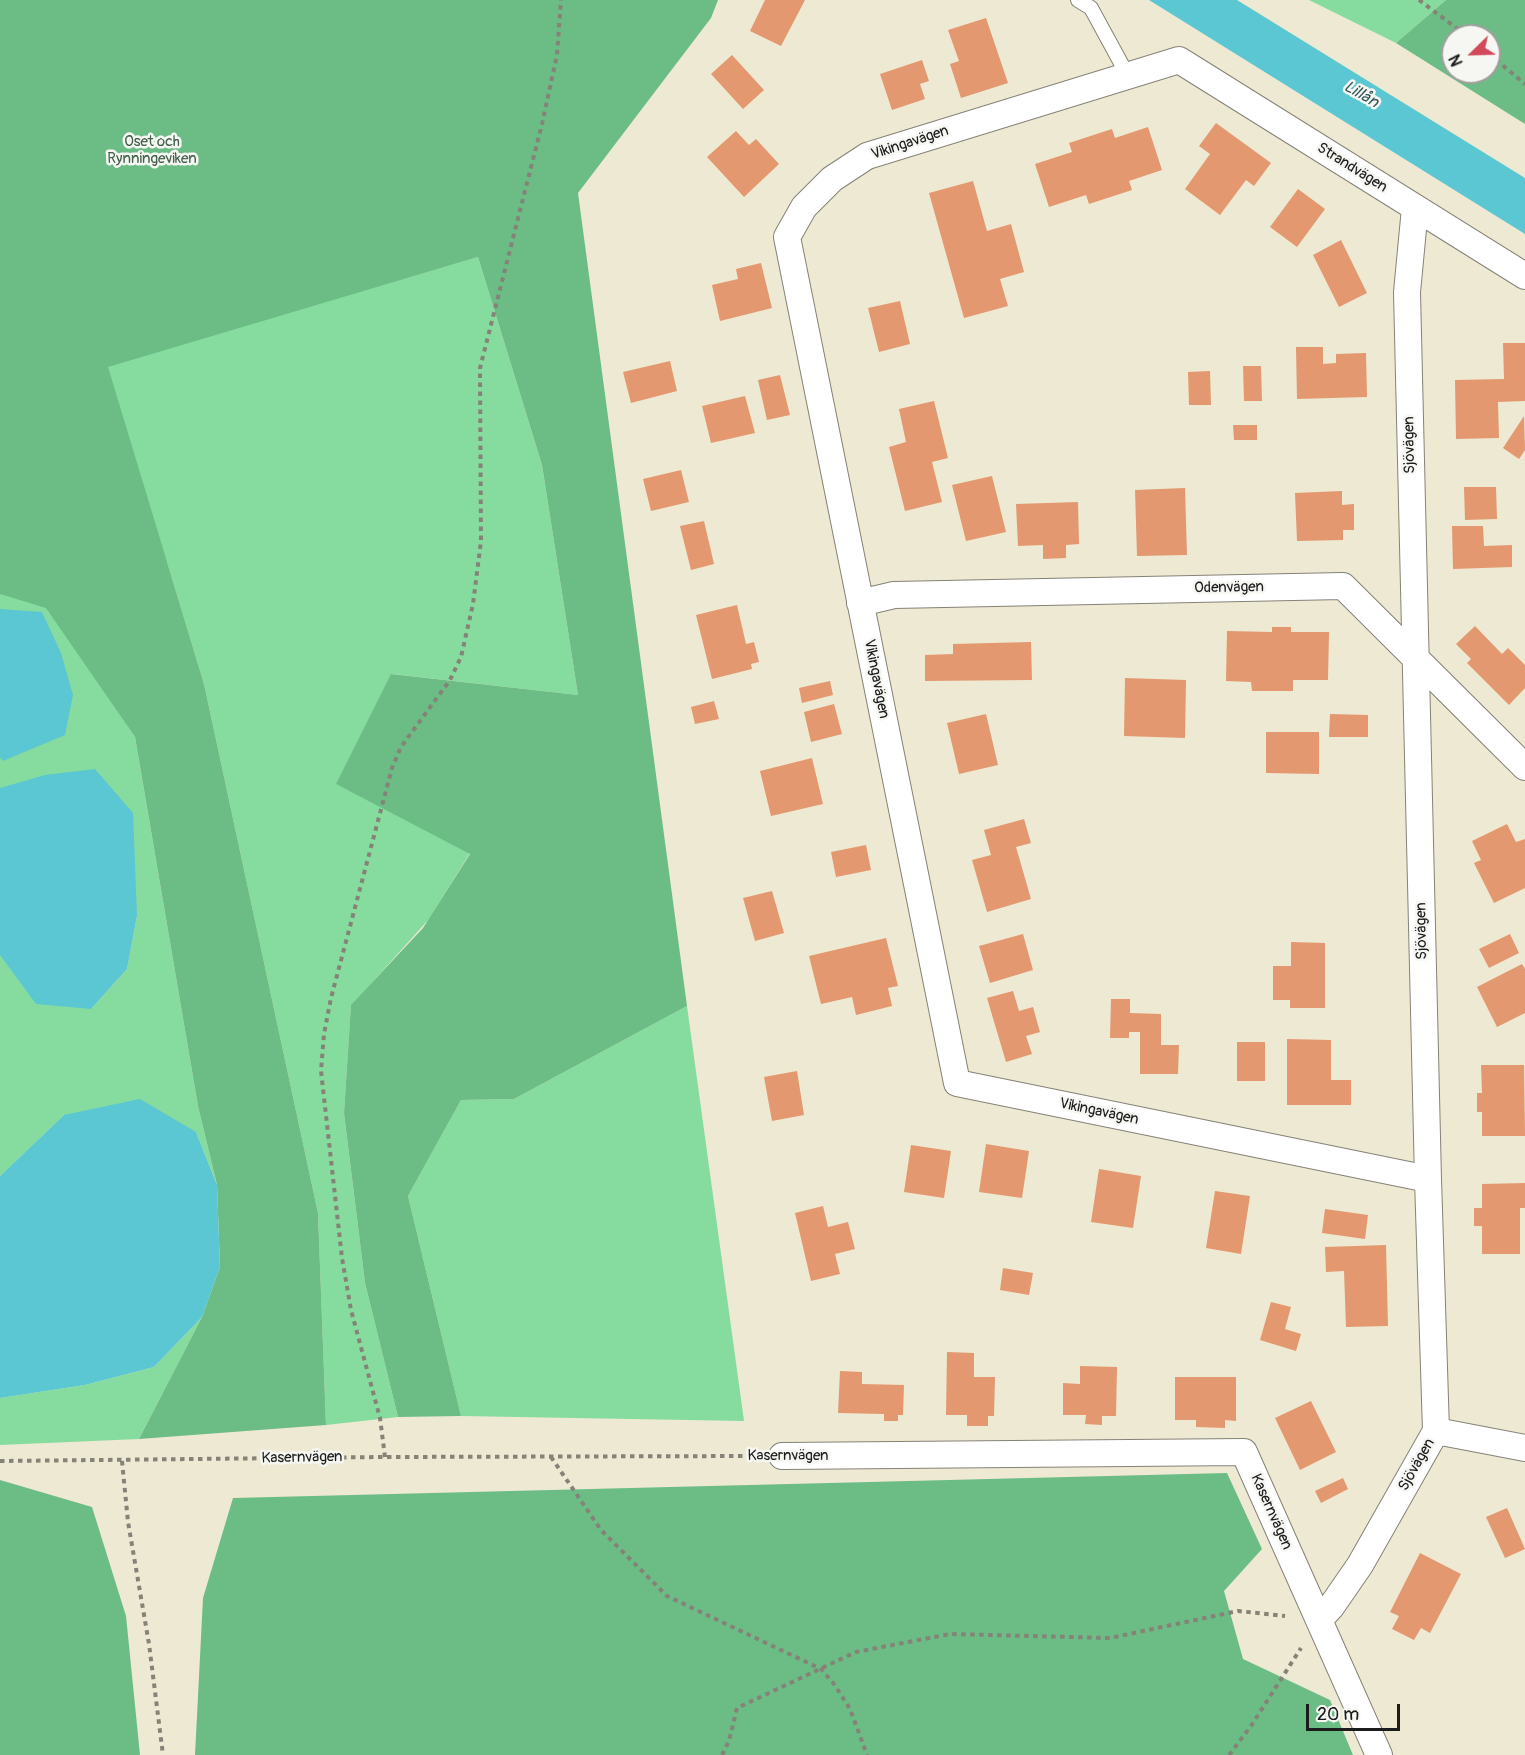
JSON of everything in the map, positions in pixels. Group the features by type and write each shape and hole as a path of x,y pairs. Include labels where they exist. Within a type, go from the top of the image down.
{"street":[{"name":"Vikingavägen","path":"1179,60 867,156 832,179 804,207 787,237 957,1083 1428,1179"},
{"name":"Strandvägen","path":"1179,60 1525,276"},
{"name":"Sjövägen","path":"1319,1620 1331,1607 1360,1565 1436,1431 1407,292 1415,208"},
{"name":"Odenvägen","path":"860,603 894,595 1343,586 1525,767"},
{"path":"1436,1431 1525,1448"},
{"name":"Kasernvägen","path":"782,1456 1244,1452 1379,1755"}],"lane":[{"path":"1078,0 1091,8 1128,76"}],"path":[{"path":"385,1457 380,1418 351,1310 342,1258 321,1071 324,1034 331,998 392,768 401,747 450,680 461,657 473,604 481,541 480,368 547,101 557,55 561,0"},
{"path":"1419,0 1451,24"},
{"path":"1501,64 1525,84"},
{"path":"551,1456 601,1530 667,1596 821,1669 850,1709 867,1755"},
{"name":"Kasernvägen","path":"0,1461 782,1456"},
{"path":"122,1461 128,1522 149,1644 163,1755"},
{"path":"722,1755 729,1741 737,1708 856,1652 950,1634 1110,1638 1238,1611 1319,1620 1251,1726 1229,1755"}],"green space":[{"path":"0,0 253,323 478,257 542,465 578,695 392,674 337,784 470,853 429,919 351,1006 344,1113 365,1283 398,1417 326,1425 318,1213 204,684 167,562 110,700 135,737 198,1106 217,1185 196,1132 64,1115 0,1176","holes":["137,916 127,969 91,1009"]},
{"name":"Oset och Rynningeviken","path":"0,0 718,0 711,18 578,193 687,1006 514,1099 461,1100 408,1196 461,1416 398,1417 365,1283 344,1113 351,1005 423,928 470,854 336,784 391,674 578,695 542,465 478,257 108,367 204,684 318,1213 326,1425 139,1439 202,1317 220,1267 217,1185 198,1106 135,737 46,608 0,594"},
{"path":"1309,0 1446,0 1396,43"},
{"path":"1446,0 1525,0 1525,124 1461,84 1501,84 1501,24 1441,24 1441,71 1396,43"},
{"path":"687,1006 744,1421 461,1416 408,1196 461,1100 514,1099"},
{"path":"202,1317 139,1439 0,1445 0,1398 85,1385 154,1367"},
{"path":"1227,1473 1262,1549 1224,1591 1243,1659 1330,1700 1353,1755 195,1755 203,1598 233,1498"},
{"path":"0,1480 92,1507 126,1616 140,1755 0,1755"}],"water":[{"name":"Lillån","path":"1149,0 1237,0 1525,178 1525,234"},
{"path":"0,609 42,612 61,653 73,695 65,735 3,761 0,757"},
{"path":"95,769 133,813 137,916 127,969 91,1009 36,1004 0,955 0,788 45,775"},
{"path":"140,1099 196,1132 217,1185 220,1267 202,1317 154,1367 85,1385 0,1398 0,1176 64,1115"}],"building":[{"path":"765,0 805,0 781,46 750,31"},
{"path":"986,18 1008,83 961,98 950,64 959,61 948,30"},
{"path":"732,55 764,90 743,109 711,74"},
{"path":"922,60 929,81 920,84 925,99 892,110 880,74"},
{"path":"1216,123 1271,163 1254,186 1246,180 1220,215 1185,189 1210,154 1199,146"},
{"path":"1148,127 1162,170 1129,181 1132,190 1089,204 1086,195 1049,207 1035,164 1072,152 1069,143 1112,129 1115,138"},
{"path":"736,131 749,145 756,139 779,164 744,197 707,157"},
{"path":"973,181 987,231 1011,224 1024,272 1000,279 1008,306 964,318 929,193"},
{"path":"1298,189 1325,209 1297,247 1270,227"},
{"path":"1341,240 1367,293 1339,307 1313,255"},
{"path":"761,263 772,308 720,321 712,285 738,279 736,269"},
{"path":"900,301 910,344 879,352 868,308"},
{"path":"1503,343 1525,343 1525,401 1498,402 1499,438 1456,439 1455,380 1504,379"},
{"path":"1296,347 1323,347 1323,364 1336,363 1336,354 1366,353 1367,397 1297,399"},
{"path":"670,361 677,391 631,403 623,372"},
{"path":"1243,366 1261,366 1262,401 1244,401"},
{"path":"1210,371 1211,405 1189,405 1188,372"},
{"path":"780,375 790,415 767,420 758,380"},
{"path":"745,396 755,433 711,443 702,406"},
{"path":"934,401 948,458 932,462 942,502 905,511 889,447 906,442 899,409"},
{"path":"1524,416 1525,450 1519,459 1503,448"},
{"path":"1233,425 1257,425 1257,440 1234,440"},
{"path":"681,470 689,502 651,511 643,479"},
{"path":"992,476 1006,532 966,541 952,485"},
{"path":"1464,487 1496,487 1497,519 1465,520"},
{"path":"1185,488 1187,555 1137,556 1135,490"},
{"path":"1342,491 1342,505 1354,504 1354,530 1343,530 1343,540 1297,541 1295,493"},
{"path":"1078,502 1079,544 1066,545 1066,558 1043,559 1043,545 1018,546 1016,504"},
{"path":"704,521 714,564 691,570 680,526"},
{"path":"1452,526 1483,526 1484,546 1512,545 1512,567 1453,569"},
{"path":"737,605 746,644 754,642 759,662 751,664 752,669 712,679 696,615"},
{"path":"1475,626 1502,654 1508,648 1525,665 1525,688 1509,705 1467,663 1471,659 1456,644"},
{"path":"1272,627 1291,627 1291,632 1329,632 1328,680 1293,680 1293,691 1252,691 1251,682 1226,681 1227,631 1272,632"},
{"path":"1031,642 1032,680 925,681 925,655 953,654 953,644"},
{"path":"1125,678 1186,680 1185,738 1124,736"},
{"path":"830,681 833,695 802,703 799,688"},
{"path":"714,701 719,719 695,724 691,707"},
{"path":"834,704 842,734 811,742 804,712"},
{"path":"986,714 998,765 959,774 947,723"},
{"path":"1330,714 1368,715 1368,737 1329,737"},
{"path":"1266,732 1319,732 1319,774 1266,773"},
{"path":"812,758 823,804 771,816 760,771"},
{"path":"1024,819 1031,843 1016,847 1031,899 987,912 972,860 991,855 984,830"},
{"path":"1507,824 1516,842 1525,839 1525,888 1494,903 1474,863 1481,860 1472,841"},
{"path":"866,845 871,870 836,877 831,852"},
{"path":"772,891 784,933 755,941 743,898"},
{"path":"1023,934 1033,970 990,983 979,946"},
{"path":"1510,934 1519,953 1489,968 1479,949"},
{"path":"886,938 898,986 888,988 892,1006 856,1015 852,997 821,1004 809,956"},
{"path":"1291,942 1325,943 1325,1008 1290,1008 1290,1000 1273,1000 1273,966 1291,966"},
{"path":"1522,964 1525,969 1525,1013 1497,1027 1477,987"},
{"path":"1013,991 1019,1011 1033,1007 1040,1032 1026,1036 1032,1054 1006,1062 987,998"},
{"path":"1111,999 1130,999 1130,1013 1161,1014 1161,1045 1179,1045 1178,1074 1140,1074 1140,1032 1129,1032 1129,1038 1110,1038"},
{"path":"1287,1039 1331,1040 1331,1080 1351,1080 1351,1105 1287,1105"},
{"path":"1237,1042 1265,1042 1265,1081 1237,1081"},
{"path":"1481,1065 1524,1065 1525,1136 1482,1136 1482,1112 1477,1112 1477,1093 1482,1093"},
{"path":"797,1071 804,1115 772,1121 764,1077"},
{"path":"986,1144 1029,1151 1022,1198 979,1192"},
{"path":"911,1145 951,1151 944,1198 904,1192"},
{"path":"1099,1169 1141,1176 1133,1228 1091,1222"},
{"path":"1525,1183 1525,1208 1520,1208 1520,1254 1482,1254 1482,1226 1474,1226 1474,1208 1482,1208 1482,1184"},
{"path":"1215,1191 1250,1196 1241,1254 1206,1248"},
{"path":"823,1206 828,1227 848,1222 855,1249 835,1254 840,1274 811,1281 795,1213"},
{"path":"1325,1209 1368,1215 1365,1239 1322,1233"},
{"path":"1386,1245 1388,1326 1346,1327 1344,1271 1326,1272 1325,1247"},
{"path":"1003,1268 1033,1273 1029,1295 1000,1290"},
{"path":"1271,1302 1291,1307 1285,1329 1301,1334 1296,1351 1260,1340"},
{"path":"947,1352 974,1353 974,1377 995,1377 994,1416 988,1416 988,1426 967,1426 967,1415 946,1415"},
{"path":"1080,1366 1117,1367 1116,1416 1102,1416 1102,1425 1085,1424 1086,1415 1063,1415 1063,1383 1080,1384"},
{"path":"840,1371 862,1372 862,1384 904,1385 903,1415 898,1415 898,1421 884,1421 884,1414 838,1413"},
{"path":"1175,1377 1236,1377 1236,1421 1225,1420 1225,1428 1196,1427 1196,1420 1175,1420"},
{"path":"1311,1401 1336,1452 1300,1470 1275,1418"},
{"path":"1343,1478 1348,1489 1321,1503 1315,1491"},
{"path":"1507,1508 1525,1549 1505,1558 1486,1517"},
{"path":"1420,1553 1461,1574 1430,1633 1421,1628 1414,1640 1392,1629 1399,1616 1390,1612"}]}
